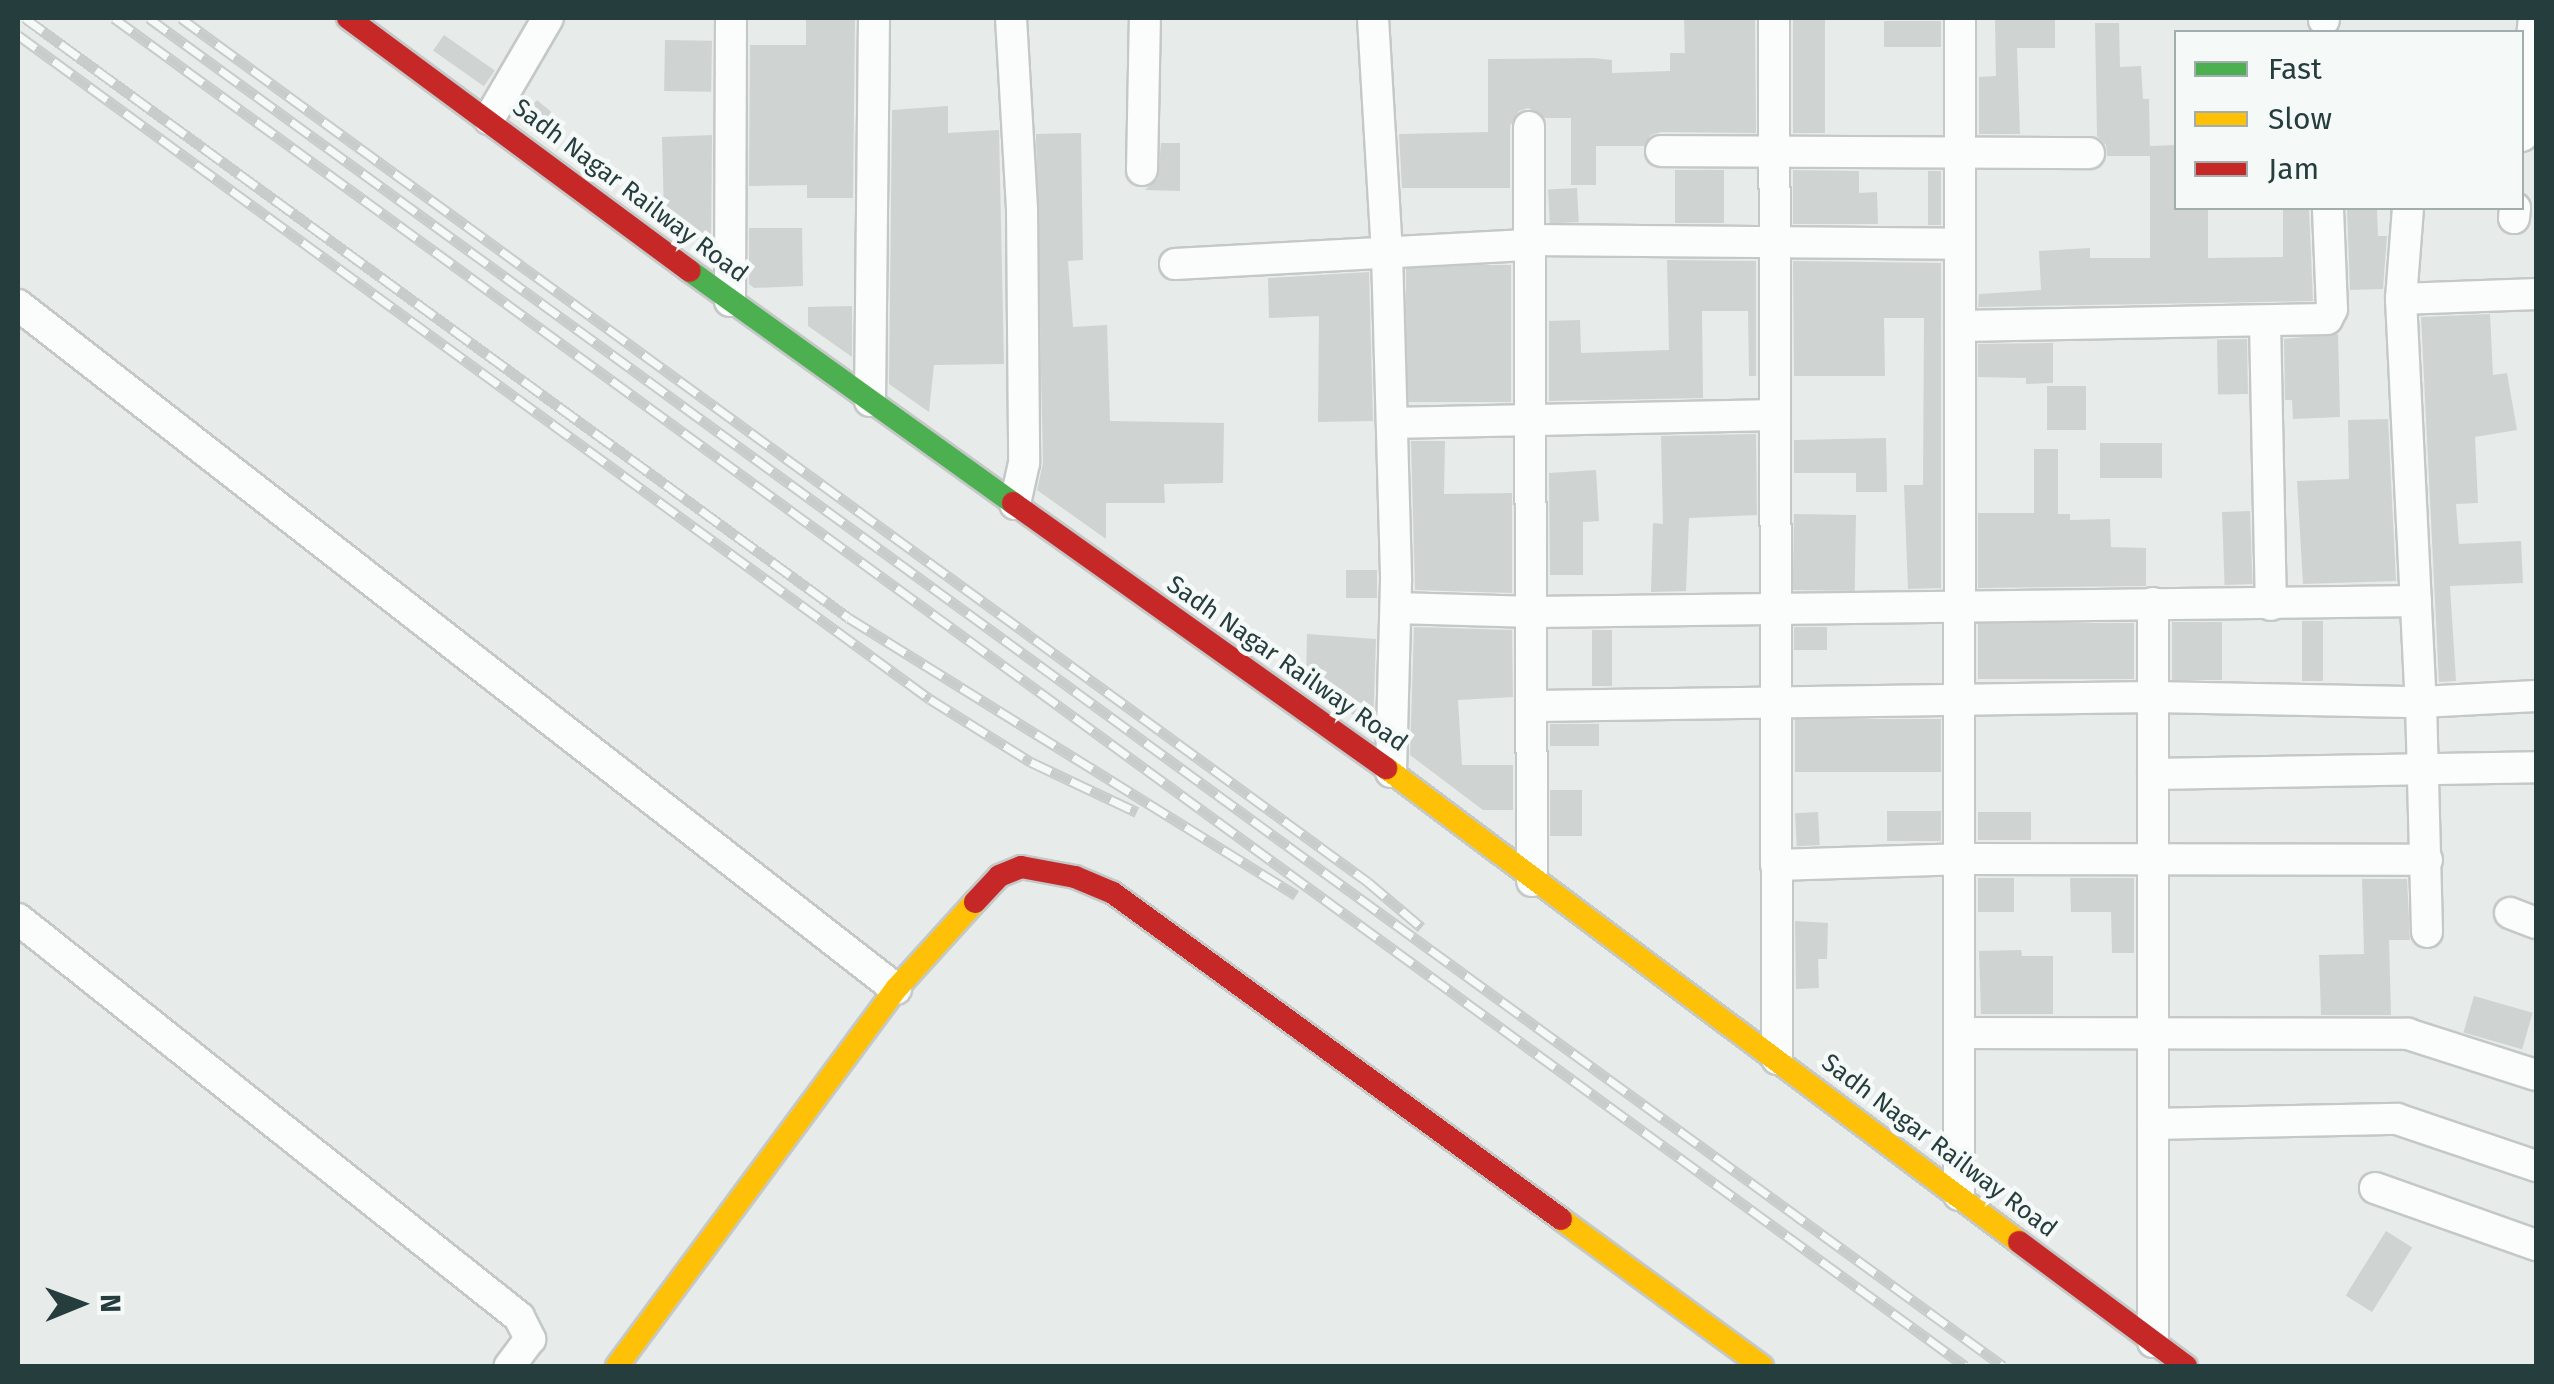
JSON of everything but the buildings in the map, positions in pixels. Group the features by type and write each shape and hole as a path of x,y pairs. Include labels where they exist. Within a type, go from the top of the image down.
{"street":[{"name":"Sadh Nagar Railway Road","path":"348,18 730,301 1392,772 2186,1366"},
{"path":"489,119 548,18"},
{"path":"730,301 731,18"},
{"path":"870,401 874,18"},
{"path":"1012,18 1022,212 1024,424 1024,477 1015,504"},
{"path":"1142,170 1144,18"},
{"path":"1373,18 1392,423 1396,608 1392,772"},
{"path":"1774,18 1777,1059"},
{"path":"1959,1195 1960,18"},
{"path":"2524,101 2534,18"},
{"path":"1529,127 1535,706 1532,880"},
{"path":"1661,151 2088,153"},
{"path":"1960,326 2320,321 2330,316 2328,210"},
{"path":"2408,210 2401,299 2422,702 2427,932"},
{"path":"1175,264 1530,242 1960,244"},
{"path":"2401,299 2536,294"},
{"path":"18,305 896,989"},
{"path":"2265,322 2271,605"},
{"path":"1392,423 1775,415"},
{"path":"1396,608 1534,612 2416,601"},
{"path":"2153,603 2153,1342"},
{"path":"1535,706 1776,706 2153,698 2422,702 2536,696"},
{"path":"2153,774 2536,767"},
{"path":"1776,865 1959,860 2427,860"},
{"path":"617,1366 896,989 998,876 1010,869 1027,868 1096,883 1762,1366"},
{"path":"18,919 519,1316 530,1339 510,1366"},
{"path":"1959,1033 2408,1034 2536,1075"},
{"path":"2155,1124 2397,1119 2536,1166"},
{"path":"2374,1188 2536,1244"}],"railway":[{"path":"25,18 849,618 1296,895"},
{"path":"114,18 1965,1366"},
{"path":"149,18 2003,1366"},
{"path":"181,18 1368,882 1421,927"},
{"path":"18,35 930,699 1031,762 1137,812"}],"traffic: fast":[{"path":"690,271 1013,503"}],"traffic: slow":[{"path":"1386,768 2019,1242"},
{"path":"617,1366 896,989 975,902"},
{"path":"1561,1219 1762,1366"}],"traffic: jam":[{"path":"348,18 690,271"},
{"path":"1013,503 1386,768"},
{"path":"975,902 999,876 1021,867 1075,877 1113,893 1561,1219"},
{"path":"2019,1242 2186,1366"}]}
